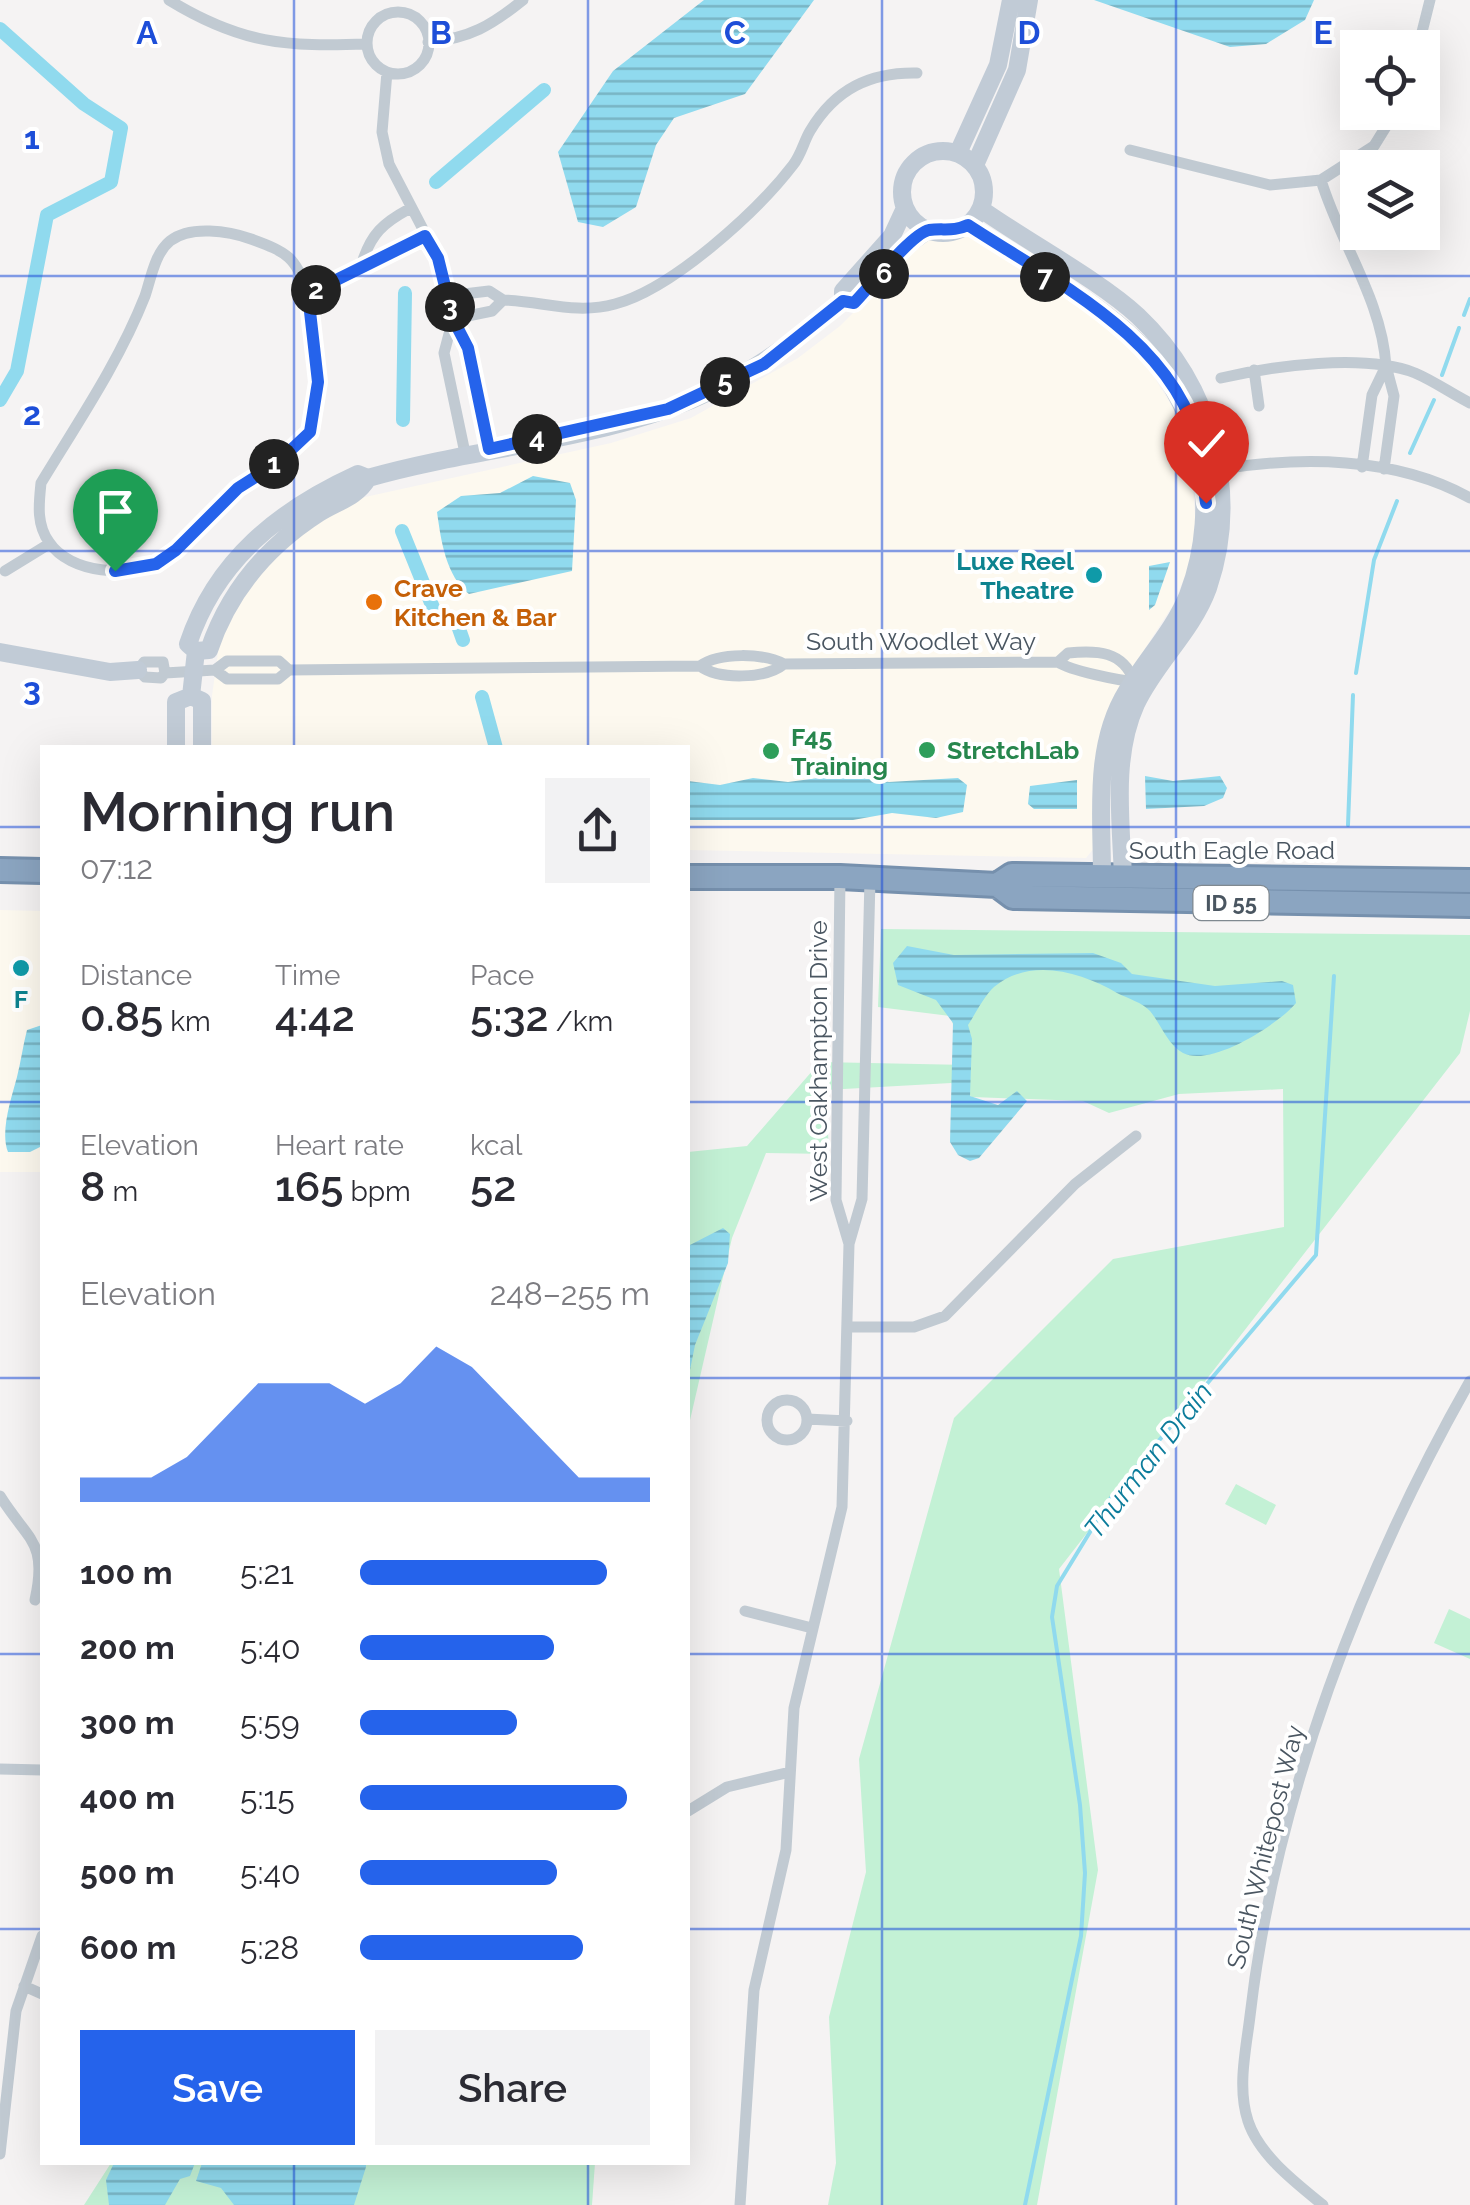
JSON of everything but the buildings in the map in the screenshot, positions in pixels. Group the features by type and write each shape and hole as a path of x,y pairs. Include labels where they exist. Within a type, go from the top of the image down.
{"highway":[{"path":"0,870 40,871"},
{"name":"South Eagle Road","path":"996,886 1012,874 1470,881"},
{"name":"South Eagle Road","path":"690,877 840,878 996,886 1013,897 1088,900 1470,904"},
{"path":"1088,900 1106,890 1298,892 1316,879"},
{"path":"1334,903 1347,891 1357,889 1470,890"}],"street":[{"path":"169,0 222,28 262,41 304,48 367,44"},
{"path":"407,14 412,0"},
{"path":"428,42 463,38 489,28 523,0"},
{"path":"958,153 998,65 1011,0"},
{"path":"975,165 1017,70 1029,0"},
{"path":"1422,30 1430,0"},
{"path":"407,14 422,24 428,42 416,68 388,72 373,61 367,44 379,18 407,14"},
{"path":"388,72 382,132 389,164 409,210 438,258 453,319 468,348 489,449"},
{"path":"447,296 489,291 503,300 577,312 618,303 652,288 689,266 794,164 812,128 839,94 885,72 917,73"},
{"path":"1130,150 1270,185 1321,180 1374,146 1384,130"},
{"path":"191,696 196,650 188,644 199,611 225,570 266,528 312,495 358,474 368,478 668,409 764,364 843,301 854,303 906,246 928,230 956,231 968,225 980,209 984,186 975,165 958,153 933,152 912,165 902,188 905,208 892,236 843,291 843,301"},
{"path":"1321,180 1384,336 1394,396 1384,470"},
{"path":"905,208 928,230"},
{"path":"980,209 1136,314 1178,361 1200,400 1222,520 1208,588 1179,644 1140,686 1120,758 1112,876"},
{"path":"362,263 369,241 384,223 409,210"},
{"path":"968,225 1126,331 1155,363 1185,410 1210,471"},
{"path":"189,232 242,236 280,250 298,265 308,294 318,382 310,432 276,464 238,488 176,550 156,564 115,571 90,567 65,558 50,544 38,507 41,483 130,332 162,250 189,232"},
{"path":"308,294 362,263 425,236"},
{"path":"453,319 492,310 503,300"},
{"path":"453,319 444,353 464,453"},
{"path":"1362,467 1372,395 1386,366"},
{"path":"1221,378 1254,370 1386,366 1415,373 1470,404"},
{"path":"1254,370 1260,406"},
{"path":"1210,471 1275,461 1362,467 1424,475 1470,498"},
{"path":"5,571 50,544"},
{"path":"0,652 110,672 138,670"},
{"name":"South Woodlet Way","path":"1058,662 1068,653 1111,655 1128,665 1140,686"},
{"name":"South Woodlet Way","path":"138,670 144,678 160,678 165,672 192,674 216,670 228,678 278,679 288,670 700,666 710,674 773,674 784,664 1058,662 1072,671 1140,686"},
{"path":"176,745 176,702 191,696 202,701 202,745"},
{"name":"West Oakhampton Drive","path":"840,878 836,1200 849,1244"},
{"name":"West Oakhampton Drive","path":"740,2205 754,1990 786,1850 794,1708 842,1507 849,1244 862,1199 870,879"},
{"path":"848,1327 914,1327 945,1316 1075,1184 1136,1136"},
{"name":"South Whitepost Way","path":"1323,2205 1282,2170 1248,2124 1242,2090 1256,1970 1313,1736 1388,1544 1470,1382"},
{"path":"808,1419 847,1421"},
{"path":"0,1496 34,1541 40,1560"},
{"path":"34,1600 40,1575"},
{"path":"745,1612 812,1628"},
{"path":"0,1769 40,1772"},
{"path":"690,1809 727,1787 790,1772"},
{"path":"0,2154 12,2032 40,1942"},
{"path":"24,1986 40,1993"}],"shaded area":[{"path":"963,236 985,240 1111,327 1142,357 1184,426 1191,458 1196,531 1187,571 1173,605 1115,695 1104,723 1094,848 1086,858 690,850 690,745 212,745 212,696 221,631 241,594 304,528 356,499 611,443 691,418 798,358 840,326 925,241"},
{"path":"0,910 40,911 40,1172 0,1172"}],"green space":[{"path":"881,929 1470,935 1470,1011 1460,1053 1059,1569 1098,1870 1037,2205 828,2205 836,2163 829,2017 866,1872 859,1759 954,1418 1113,1259 1284,1227 1283,1089 1179,1094 1109,1113 1083,1101 972,1097 951,1083 826,1090 829,1154 766,1153 732,1238 690,1420 690,1152 747,1146 820,1062 968,1065 950,1016 878,1007"},
{"path":"1236,1484 1276,1505 1266,1525 1225,1504"},
{"path":"1449,1609 1470,1619 1470,1659 1434,1643"},
{"path":"110,2165 595,2165 592,2205 84,2205"}],"water":[{"path":"704,0 814,0 745,94 674,118 656,145 636,207 603,227 578,222 558,152 613,71"},
{"path":"1094,0 1314,0 1305,20 1266,44 1230,47"},
{"path":"533,476 570,483 576,500 572,571 469,594 450,568 437,512 461,496 500,493"},
{"path":"1170,562 1155,605 1149,610 1149,566"},
{"path":"841,775 889,782 958,778 967,785 963,812 936,818 892,813 853,820 690,820 690,781 720,785 753,778 788,782"},
{"path":"1145,776 1173,781 1220,776 1227,788 1223,798 1204,806 1146,809"},
{"path":"1077,780 1077,809 1034,809 1028,804 1030,786"},
{"path":"907,946 954,955 1093,953 1121,963 1132,974 1215,986 1282,981 1293,985 1296,1003 1244,1041 1195,1056 1183,1053 1173,1044 1147,1008 1088,979 1039,970 1008,978 990,991 968,1025 972,1039 970,1096 998,1105 1017,1091 1027,1101 979,1158 970,1161 958,1155 950,1142 953,1023 936,1000 898,985 893,963"},
{"path":"40,1026 40,1147 30,1152 8,1152 7,1115 27,1030"},
{"path":"723,1228 730,1234 728,1263 695,1345 690,1370 690,1245"},
{"path":"113,2165 194,2165 190,2176 180,2179 165,2205 109,2205 106,2180"},
{"path":"201,2165 366,2165 354,2205 234,2205 221,2188 196,2181"}],"waterway":[{"path":"0,29 84,104 121,128 111,182 47,215 17,371 0,400"},
{"path":"436,182 544,90"},
{"path":"403,420 405,293"},
{"name":"Thurman Drain","path":"1464,315 1470,299"},
{"name":"Thurman Drain","path":"1442,375 1459,328"},
{"name":"Thurman Drain","path":"1410,453 1434,400"},
{"name":"Thurman Drain","path":"1356,673 1374,560 1397,501"},
{"path":"402,531 436,615 457,623 463,640"},
{"name":"Thurman Drain","path":"1348,825 1353,695"},
{"path":"482,697 495,745"},
{"name":"Thurman Drain","path":"1025,2205 1081,1936 1085,1873 1080,1805 1052,1617 1057,1586 1112,1496 1316,1255 1334,976"}],"place":[{"name":"Luxe Reel Theatre","path":"1094,575"},
{"name":"Crave Kitchen & Bar","path":"374,602"},
{"name":"StretchLab","path":"927,750"},
{"name":"F45 Training","path":"771,751"},
{"name":"F","path":"21,968"}],"route":[{"path":"115,571 156,564 176,550 238,488 276,464 310,432 318,382 308,294 362,263 425,236 438,258 453,319 468,348 489,449 668,409 764,364 843,301 854,303 906,246 928,230 942,233 968,225 1126,331 1155,363 1185,410 1200,449 1206,503"}]}
